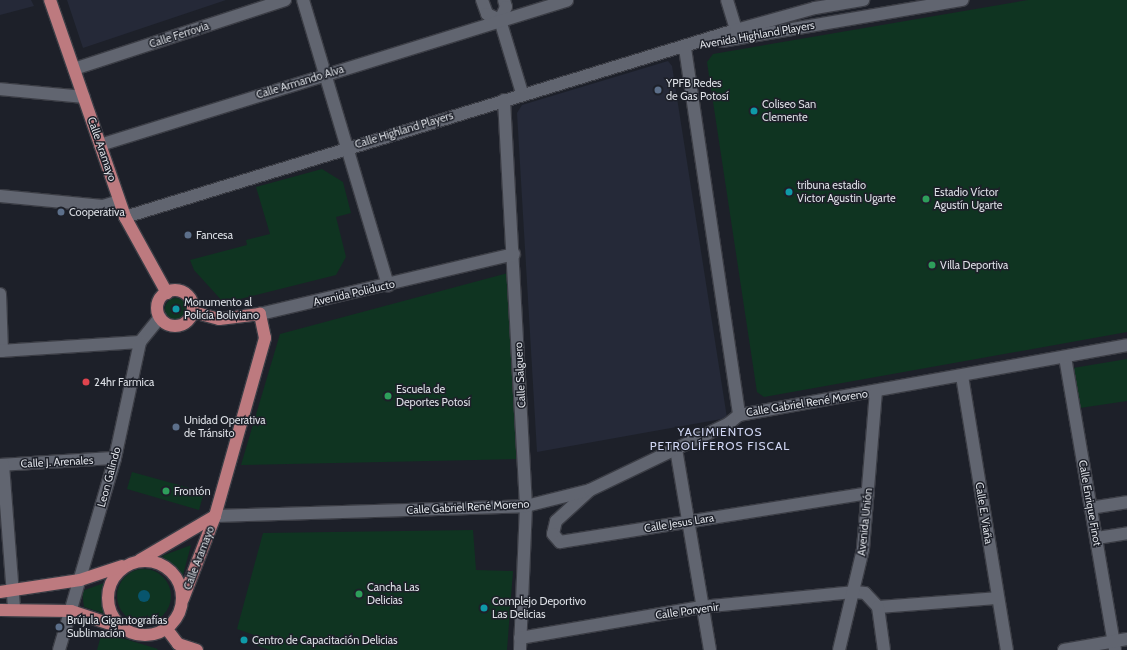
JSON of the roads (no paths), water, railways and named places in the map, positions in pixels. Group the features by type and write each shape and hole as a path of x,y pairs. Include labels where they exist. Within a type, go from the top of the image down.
{"main road":[{"name":"Calle Aramayo","path":"50,0 125,217 167,293"},
{"path":"183,292 191,301 193,312 187,322 176,326 160,317 159,302 167,293 183,292"},
{"name":"Avenida Poliducto","path":"193,312 219,319 260,314"},
{"name":"Calle Aramayo","path":"183,599 214,516 265,338 260,314"},
{"name":"Calle Aramayo","path":"138,561 214,516"},
{"path":"0,592 80,580 138,561 149,560 170,569 179,583 183,599 178,615 166,628 141,635 71,611 0,610"},
{"path":"124,629 109,609 107,597 116,573 126,565"},
{"path":"166,628 177,647 197,650"}],"street":[{"name":"Calle Ferrovia","path":"74,69 285,0"},
{"path":"303,0 388,286"},
{"path":"482,0 487,14 500,20"},
{"path":"504,0 506,7 500,20 522,93"},
{"name":"Calle Armando Alva","path":"100,145 567,0"},
{"path":"727,0 736,30"},
{"name":"Avenida Highland Players","path":"685,48 736,30 815,8 863,0"},
{"name":"Avenida Highland Players","path":"685,48 963,0"},
{"path":"815,8 818,24"},
{"path":"685,48 739,414"},
{"name":"Calle Highland Players","path":"125,217 504,100 522,93 685,48"},
{"path":"0,89 84,97"},
{"name":"Calle Salguero","path":"504,100 514,254 526,506 520,644"},
{"path":"0,196 103,206 119,200"},
{"name":"Avenida Poliducto","path":"260,314 388,286 514,254"},
{"path":"0,294 1,351 140,342 160,317"},
{"name":"Leon Galindo","path":"60,650 115,458 140,342"},
{"name":"Calle Gabriel René Moreno","path":"214,516 526,506 590,490 676,449 739,414 876,392 1127,345"},
{"name":"Calle Enrique Finot","path":"1065,356 1114,646"},
{"name":"Calle E. Viaña","path":"962,376 997,598 1007,650"},
{"name":"Avenida Unión","path":"839,650 855,592 868,493 876,392"},
{"path":"676,449 687,522 710,650"},
{"name":"Calle J. Arenales","path":"1,465 115,458"},
{"path":"1,465 14,609"},
{"name":"Calle Jesus Lara","path":"590,490 556,521 553,534 560,542 868,493"},
{"path":"1090,508 1127,502"},
{"path":"1096,538 1127,533"},
{"path":"855,592 865,593 878,607 884,650"},
{"name":"Calle Porvenir","path":"520,644 702,607 855,592"},
{"path":"878,607 997,598"},
{"path":"1064,650 1114,646 1127,639"}],"water":[{"path":"146,590 149,591 149,601 142,602 139,601 138,594 139,591"}],"place":[{"name":"YPFB Redes de Gas Potosí","path":"658,90"},
{"name":"Coliseo San Clemente","path":"754,111"},
{"name":"tribuna estadio Victor Agustin Ugarte","path":"789,192"},
{"name":"Estadio Víctor Agustín Ugarte","path":"926,199"},
{"name":"Cooperativa","path":"61,212"},
{"name":"Fancesa","path":"188,235"},
{"name":"Villa Deportiva","path":"932,265"},
{"name":"Monumento al Policía Boliviano","path":"176,309"},
{"name":"24hr Farmica","path":"86,382"},
{"name":"Escuela de Deportes Potosí","path":"388,396"},
{"name":"Unidad Operativa de Tránsito","path":"176,427"},
{"name":"Frontón","path":"166,491"},
{"name":"Cancha Las Delicias","path":"359,594"},
{"name":"Complejo Deportivo Las Delicias","path":"484,608"},
{"name":"Brújula Gigantografías Sublimación","path":"59,627"},
{"name":"Centro de Capacitación Delicias","path":"244,640"}],"district":[{"name":"YACIMIENTOS PETROLÍFEROS FISCAL","path":"720,439"}]}
